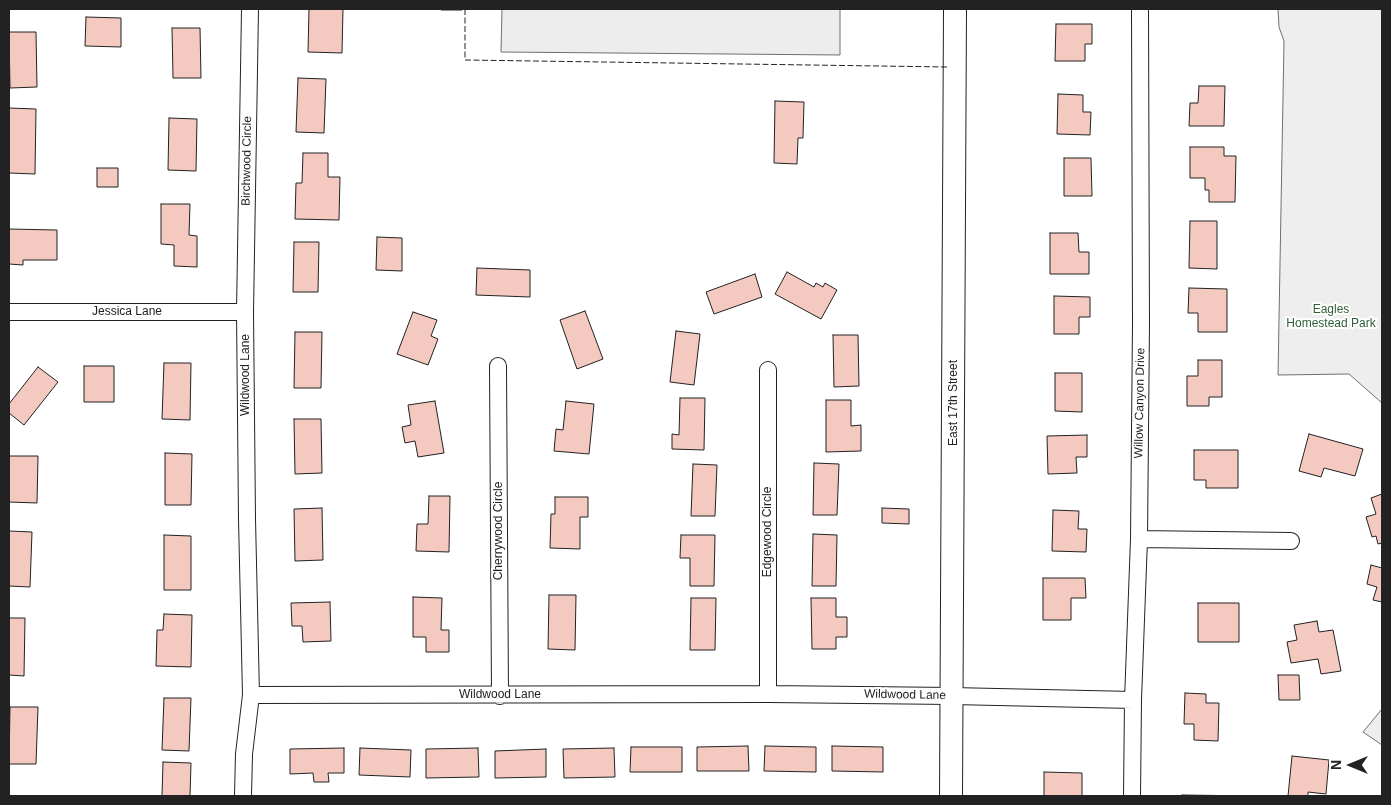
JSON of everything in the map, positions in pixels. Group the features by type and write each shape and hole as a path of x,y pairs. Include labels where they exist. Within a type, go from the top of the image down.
{"main road":[{"name":"East 17th Street","path":"951,796 955,9"}],"street":[{"name":"Birchwood Circle","path":"245,312 250,9"},
{"name":"Willow Canyon Drive","path":"1132,796 1133,700 1139,539 1141,324 1140,9"},
{"name":"Jessica Lane","path":"9,312 245,312"},
{"name":"Wildwood Lane","path":"245,312 251,695 768,694 1133,700"},
{"name":"Cherrywood Circle","path":"498,366 500,696"},
{"name":"Edgewood Circle","path":"768,370 768,694"},
{"path":"1139,539 1291,541"},
{"path":"243,796 244,754 251,695"}],"green space":[{"name":"Eagles Homestead Park","path":"1278,9 1382,9 1382,403 1349,374 1278,375 1284,41 1279,27"},
{"path":"1382,709 1382,745 1363,732"}],"shaded area":[{"path":"502,9 840,9 840,55 501,52"}],"building":[{"path":"309,9 343,9 342,53 308,52"},
{"path":"462,9 462,10 441,10"},
{"path":"86,17 121,18 121,47 85,46"},
{"path":"1056,24 1092,24 1092,44 1085,44 1085,61 1055,61"},
{"path":"172,28 200,28 201,78 173,78"},
{"path":"9,32 36,32 37,87 10,88"},
{"path":"298,78 326,79 324,133 296,132"},
{"path":"1199,86 1225,86 1224,126 1189,126 1190,103 1198,103"},
{"path":"1058,94 1083,95 1083,112 1091,112 1090,135 1057,134"},
{"path":"775,101 804,102 803,138 798,138 797,164 774,163"},
{"path":"9,108 36,109 35,174 9,173"},
{"path":"169,118 197,119 196,171 168,170"},
{"path":"1190,147 1224,147 1224,156 1236,156 1235,202 1209,202 1209,190 1205,190 1205,178 1190,178"},
{"path":"303,153 328,153 328,177 340,177 339,220 295,219 296,183 302,183"},
{"path":"1064,158 1091,158 1092,196 1064,196"},
{"path":"97,168 118,168 118,187 97,187"},
{"path":"161,204 190,204 189,235 197,236 197,267 174,266 174,245 161,244"},
{"path":"1190,221 1217,221 1217,269 1189,268"},
{"path":"9,229 57,230 57,260 23,260 23,265 9,264"},
{"path":"1050,233 1078,233 1079,252 1089,252 1089,274 1050,274"},
{"path":"377,237 402,238 402,271 376,270"},
{"path":"294,242 319,242 318,292 293,292"},
{"path":"477,268 530,270 530,297 476,295"},
{"path":"787,272 814,287 816,283 823,287 825,283 837,290 821,319 775,294"},
{"path":"755,274 762,297 714,314 706,292"},
{"path":"1189,288 1227,289 1227,332 1198,332 1198,313 1188,313"},
{"path":"1054,296 1090,297 1090,317 1079,317 1079,334 1054,334"},
{"path":"585,311 603,359 577,369 560,320"},
{"path":"413,312 437,320 431,336 438,339 428,365 397,354"},
{"path":"676,331 700,334 694,385 670,382"},
{"path":"295,332 322,332 321,388 294,388"},
{"path":"833,335 858,335 859,386 834,387"},
{"path":"1198,360 1222,360 1222,397 1209,397 1209,406 1187,406 1187,376 1198,376"},
{"path":"164,363 191,363 190,420 162,419"},
{"path":"84,366 114,366 114,402 84,402"},
{"path":"38,367 58,382 24,425 9,413 9,404"},
{"path":"1055,373 1082,373 1082,412 1055,411"},
{"path":"680,398 705,398 704,450 672,449 672,434 679,435"},
{"path":"826,400 851,400 851,426 861,425 861,451 826,452"},
{"path":"435,401 444,453 418,457 415,441 405,443 402,427 411,425 408,405"},
{"path":"566,401 594,404 589,454 554,451 556,429 563,430"},
{"path":"294,419 321,419 322,473 295,474"},
{"path":"1309,434 1363,449 1355,476 1324,468 1321,477 1299,471"},
{"path":"1087,435 1087,457 1076,457 1077,473 1048,474 1047,436"},
{"path":"1194,450 1238,450 1238,488 1206,488 1206,480 1194,480"},
{"path":"165,453 192,454 191,505 165,505"},
{"path":"9,456 38,456 37,503 9,502"},
{"path":"814,463 839,464 837,515 813,515"},
{"path":"693,464 717,465 715,516 691,516"},
{"path":"1382,494 1382,543 1378,544 1376,536 1372,537 1366,517 1376,514 1371,498"},
{"path":"429,496 450,496 449,552 416,551 417,524 428,524"},
{"path":"555,497 588,497 588,517 580,517 580,549 550,548 551,514 555,514"},
{"path":"322,508 323,560 295,561 294,509"},
{"path":"882,508 909,509 909,524 882,523"},
{"path":"1053,510 1079,511 1078,529 1087,529 1086,552 1052,551"},
{"path":"9,531 32,532 30,587 9,586"},
{"path":"813,534 837,535 836,586 812,586"},
{"path":"164,535 191,536 191,590 164,590"},
{"path":"681,535 715,535 714,586 690,586 690,558 680,558"},
{"path":"1371,565 1382,568 1382,602 1373,600 1377,587 1367,584"},
{"path":"1043,578 1085,578 1086,598 1071,598 1071,620 1043,620"},
{"path":"549,595 576,595 575,650 548,649"},
{"path":"413,597 442,598 441,630 449,630 449,652 426,652 426,637 413,637"},
{"path":"691,598 716,598 715,650 690,650"},
{"path":"811,598 836,598 836,617 847,617 847,637 836,637 836,649 812,649"},
{"path":"330,602 331,641 303,642 302,626 292,626 291,603"},
{"path":"1198,603 1239,603 1239,642 1198,642"},
{"path":"164,614 192,615 191,667 156,666 157,630 163,630"},
{"path":"9,618 25,618 24,676 9,675"},
{"path":"1317,621 1319,632 1333,630 1341,671 1321,674 1318,659 1291,663 1287,642 1297,640 1294,625"},
{"path":"1278,675 1299,675 1300,700 1279,700"},
{"path":"1185,693 1206,694 1206,703 1219,703 1218,741 1194,740 1194,724 1184,724"},
{"path":"164,698 191,698 189,751 162,750"},
{"path":"10,707 38,707 36,764 9,764"},
{"path":"748,746 749,771 697,771 697,747"},
{"path":"765,746 816,747 816,772 764,771"},
{"path":"832,746 883,747 883,772 832,771"},
{"path":"631,747 682,747 682,772 630,772"},
{"path":"344,748 344,773 328,773 329,782 314,782 313,773 290,774 290,749"},
{"path":"360,748 411,750 410,777 359,775"},
{"path":"478,748 479,777 426,778 426,749"},
{"path":"614,748 615,777 564,778 563,749"},
{"path":"546,749 546,777 495,778 495,751"},
{"path":"1292,756 1329,760 1326,794 1308,792 1308,796 1288,796"},
{"path":"163,762 191,763 190,796 162,796"},
{"path":"1044,772 1082,773 1082,796 1044,796"},
{"path":"1182,795 1255,796 1182,796"}],"fence":[{"path":"465,9 465,60 948,67"}]}
